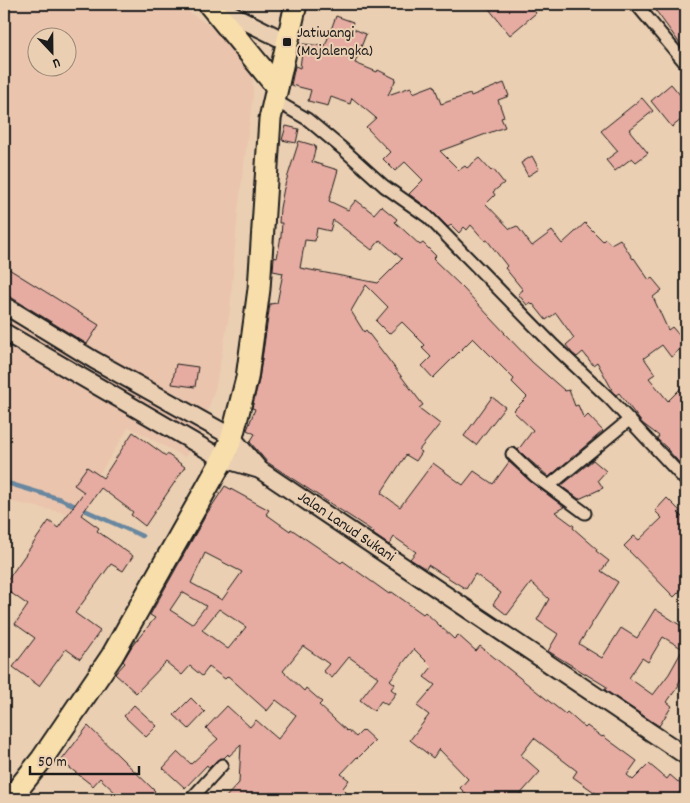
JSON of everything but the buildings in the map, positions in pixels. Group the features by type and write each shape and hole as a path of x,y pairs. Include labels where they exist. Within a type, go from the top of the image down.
{"highway":[{"path":"209,4 276,93"},
{"path":"10,799 42,759 112,656 223,459 232,437 244,395 259,288 269,126 296,4"}],"street":[{"path":"215,4 287,42"},
{"path":"636,4 686,64"},
{"path":"276,93 384,186 428,217 547,339 585,374 686,481"},
{"name":"Jalan Lanud Sukani","path":"4,305 94,360 232,437 260,470 686,756"},
{"path":"4,332 223,459 260,470"},
{"path":"549,486 629,420"},
{"path":"512,454 535,476 585,513"},
{"path":"191,799 222,765"}],"shaded area":[{"path":"4,4 177,4 252,54 253,95 238,211 230,311 216,385 202,429 185,457 129,427 74,515 4,500"}],"waterway":[{"path":"4,482 60,499 142,536"}],"place":[{"name":"Jatiwangi (Majalengka)","path":"287,42"}]}
